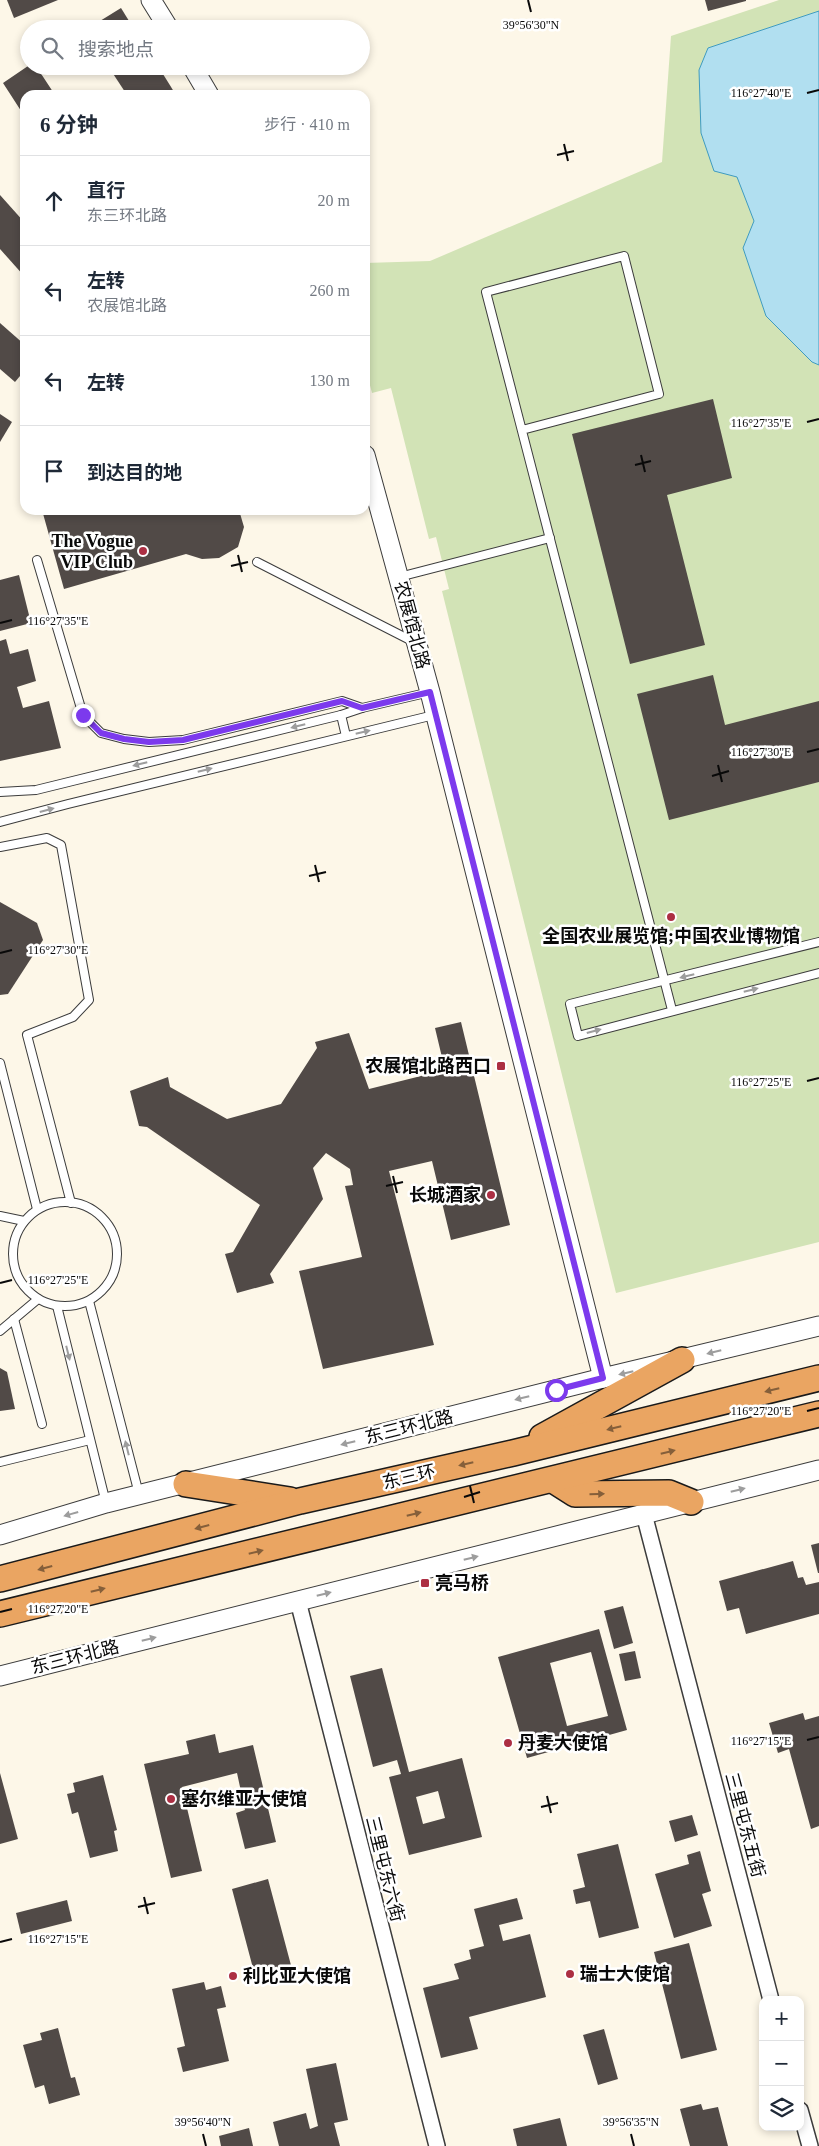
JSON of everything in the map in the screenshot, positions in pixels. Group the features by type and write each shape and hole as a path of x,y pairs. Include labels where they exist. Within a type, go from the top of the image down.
{"highway":[{"path":"513,1453 682,1360"},
{"name":"东三环","path":"0,1579 300,1501 513,1453 819,1378"},
{"name":"东三环","path":"0,1614 819,1414"},
{"path":"553,1480 575,1494 669,1493 691,1502"},
{"path":"186,1484 300,1501"}],"street":[{"path":"151,0 163,20"},
{"path":"198,75 207,90"},
{"name":"农展馆北路","path":"370,473 430,692 434,715 603,1378"},
{"name":"东三环北路","path":"0,1535 106,1503 603,1378 819,1326"},
{"name":"东三环北路","path":"0,1676 819,1470"},
{"name":"三里屯东五街","path":"644,1514 770,1996"},
{"name":"三里屯东六街","path":"298,1601 437,2146"},
{"path":"804,2115 812,2126 810,2146"}],"lane":[{"path":"522,430 659,394 624,256 486,292 672,1010"},
{"path":"399,577 550,538"},
{"path":"37,560 83,715 101,733 124,739 149,742 183,740 342,701 362,708"},
{"path":"257,562 416,643"},
{"path":"0,792 36,790 430,692"},
{"path":"341,715 346,736"},
{"path":"0,822 434,715"},
{"path":"0,847 47,838 61,845 89,1000 73,1017 27,1035 71,1202"},
{"path":"819,942 665,982 570,1004 578,1036 819,973"},
{"path":"0,1063 37,1209"},
{"path":"54,1202 71,1202 87,1206 102,1216 114,1236 118,1254 115,1272 110,1282 98,1295 89,1301 72,1306 56,1306 38,1299 19,1279 14,1262 16,1237 24,1221 37,1209 54,1202"},
{"path":"0,1216 24,1221"},
{"path":"0,1331 38,1299"},
{"path":"89,1301 139,1496"},
{"path":"56,1306 106,1503"},
{"path":"14,1319 42,1424"},
{"path":"0,1462 90,1440"}],"green space":[{"name":"全国农业展览馆;中国农业博物馆","path":"779,0 819,0 819,1242 616,1293 442,591 449,589 436,537 429,539 391,388 372,393 370,385 370,263 430,261 662,162 671,36"}],"water":[{"path":"819,11 819,365 812,362 766,316 743,248 754,221 737,177 714,171 701,133 699,70 708,48"}],"building":[{"path":"7,0 58,0 14,18"},
{"path":"705,0 746,0 746,1 708,11"},
{"path":"121,8 128,20 102,20"},
{"path":"20,71 20,75 42,75 52,90 20,90 20,109 3,83"},
{"path":"114,75 164,75 173,90 124,90"},
{"path":"0,195 20,217 20,271 0,249"},
{"path":"0,323 20,341 20,376 15,382 0,369"},
{"path":"713,399 732,478 667,495 705,645 630,664 572,434"},
{"path":"0,414 12,422 0,442"},
{"name":"The Vogue VIP Club","path":"43,515 240,515 244,527 238,547 219,558 202,559 186,554 64,589"},
{"path":"19,575 31,623 0,631 0,580"},
{"path":"6,639 10,654 28,649 36,681 17,687 23,708 49,701 61,748 0,761 0,641"},
{"path":"713,675 725,725 819,701 819,782 669,820 637,694"},
{"path":"0,902 37,923 43,940 8,994 0,995"},
{"path":"461,1022 510,1225 451,1240 432,1161 389,1171 434,1345 323,1369 299,1271 362,1257 345,1186 353,1185 350,1169 326,1153 313,1168 323,1199 270,1274 274,1283 237,1293 225,1254 233,1252 260,1205 147,1127 139,1126 130,1091 168,1077 170,1087 227,1119 281,1104 317,1048 315,1042 349,1033 369,1089 445,1070 435,1028"},
{"path":"0,1368 7,1372 15,1409 0,1411"},
{"path":"819,1543 819,1573 818,1573 811,1545"},
{"path":"793,1561 798,1578 803,1577 806,1585 819,1582 819,1614 746,1634 739,1608 727,1611 719,1581"},
{"path":"623,1606 633,1643 614,1649 604,1611"},
{"path":"599,1629 627,1730 527,1758 498,1657","holes":["591,1652 608,1716 567,1726 550,1663"]},
{"path":"635,1651 641,1678 625,1681 619,1654"},
{"path":"382,1668 409,1772 462,1758 482,1837 409,1855 389,1777 401,1774 397,1760 373,1767 350,1676","holes":["438,1791 445,1818 423,1824 416,1797"]},
{"path":"803,1713 805,1720 819,1716 819,1826 811,1829 789,1749 778,1753 769,1723"},
{"path":"215,1734 219,1753 253,1745 276,1842 245,1849 236,1813 245,1810 237,1773 182,1787 202,1871 171,1878 144,1764 189,1754 186,1741"},
{"path":"0,1773 18,1839 0,1844"},
{"path":"103,1775 117,1830 114,1831 118,1851 90,1858 78,1812 72,1814 67,1794 75,1792 73,1783"},
{"path":"692,1815 698,1835 675,1842 669,1821"},
{"path":"618,1844 639,1928 599,1938 590,1901 576,1904 573,1890 585,1887 577,1854"},
{"path":"700,1851 711,1891 702,1894 712,1926 674,1938 655,1874 689,1864 687,1855"},
{"path":"268,1879 292,1969 267,1976 265,1969 254,1972 232,1889"},
{"path":"517,1898 523,1919 499,1925 503,1941 530,1934 546,1997 469,2017 478,2049 441,2058 423,1988 459,1979 454,1964 471,1959 469,1950 484,1946 474,1909"},
{"path":"67,1900 72,1921 21,1934 16,1913"},
{"path":"689,1943 717,2050 681,2059 654,1952"},
{"path":"204,1982 206,1990 221,1986 226,2007 217,2009 229,2061 183,2072 177,2048 185,2046 172,1989"},
{"path":"58,2028 71,2078 75,2077 80,2095 49,2104 44,2085 35,2088 23,2045 42,2040 40,2033"},
{"path":"604,2029 618,2079 598,2085 583,2035"},
{"path":"336,2063 348,2120 334,2123 340,2146 279,2146 273,2122 306,2113 310,2129 318,2126 306,2069"},
{"path":"701,2104 703,2110 718,2107 728,2146 690,2146 680,2109"},
{"path":"560,2118 567,2146 517,2146 513,2129"},
{"path":"249,2128 253,2146 221,2146 219,2136"}],"place":[{"name":"The Vogue VIP Club","path":"143,551"},
{"name":"全国农业展览馆;中国农业博物馆","path":"671,917"},
{"name":"农展馆北路西口","path":"501,1066"},
{"name":"长城酒家","path":"491,1195"},
{"name":"亮马桥","path":"425,1583"},
{"name":"丹麦大使馆","path":"508,1743"},
{"name":"塞尔维亚大使馆","path":"171,1799"},
{"name":"瑞士大使馆","path":"570,1974"},
{"name":"利比亚大使馆","path":"233,1976"}],"route":[{"path":"83,715 101,733 124,739 149,742 183,740 342,701 362,708 430,692 434,715 603,1378 556,1390"}]}
